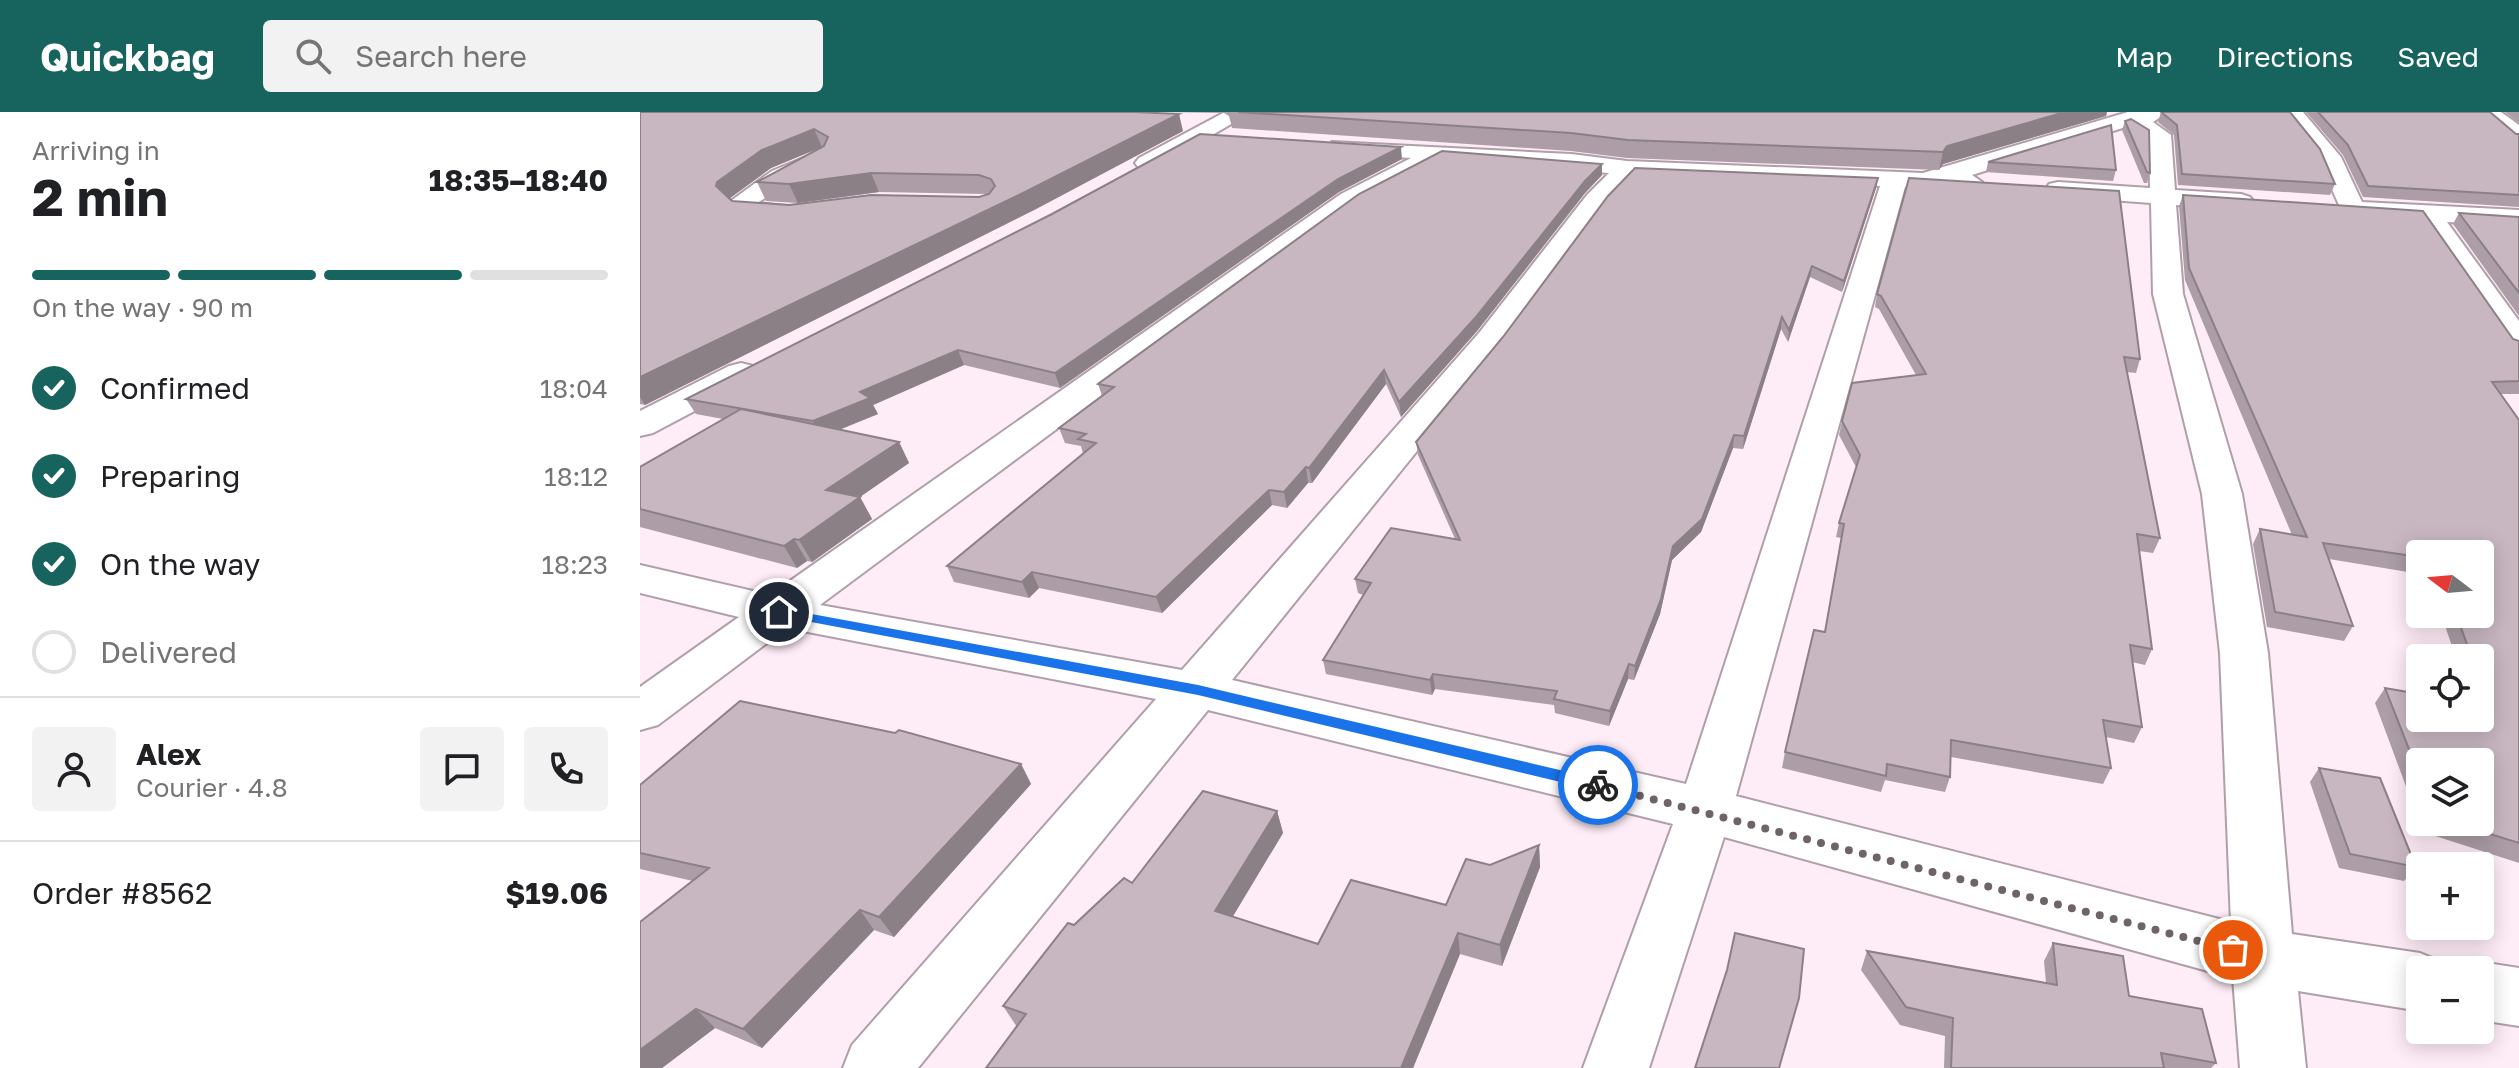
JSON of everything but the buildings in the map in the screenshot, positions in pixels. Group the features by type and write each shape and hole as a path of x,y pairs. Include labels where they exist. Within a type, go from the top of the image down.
{"street":[{"path":"1895,178 1942,175 1968,169 2150,112"},
{"path":"2157,112 2137,122 2160,135 2168,294 2222,494 2244,653 2273,1068"},
{"path":"2292,112 2329,157 2352,209"},
{"path":"2488,112 2519,136"},
{"path":"1129,173 1216,126"},
{"path":"1318,145 1502,156 1627,168 1998,184"},
{"path":"640,712 1350,199 1437,154"},
{"path":"812,212 753,213 741,203 781,176 821,157"},
{"path":"876,1068 1198,690 1490,340 1596,200 1627,168"},
{"path":"1616,1068 1705,810 1895,178"},
{"path":"2039,187 2265,203"},
{"path":"2323,207 2519,218"},
{"path":"2427,212 2519,343"},
{"path":"640,425 766,361"},
{"path":"640,579 779,612 1198,690 1705,810 2263,958 2406,980"},
{"path":"2494,993 2519,997"}],"way so far":[{"path":"1598,785 1705,810 2233,950"}],"route":[{"path":"779,612 1198,690 1598,785"}]}
